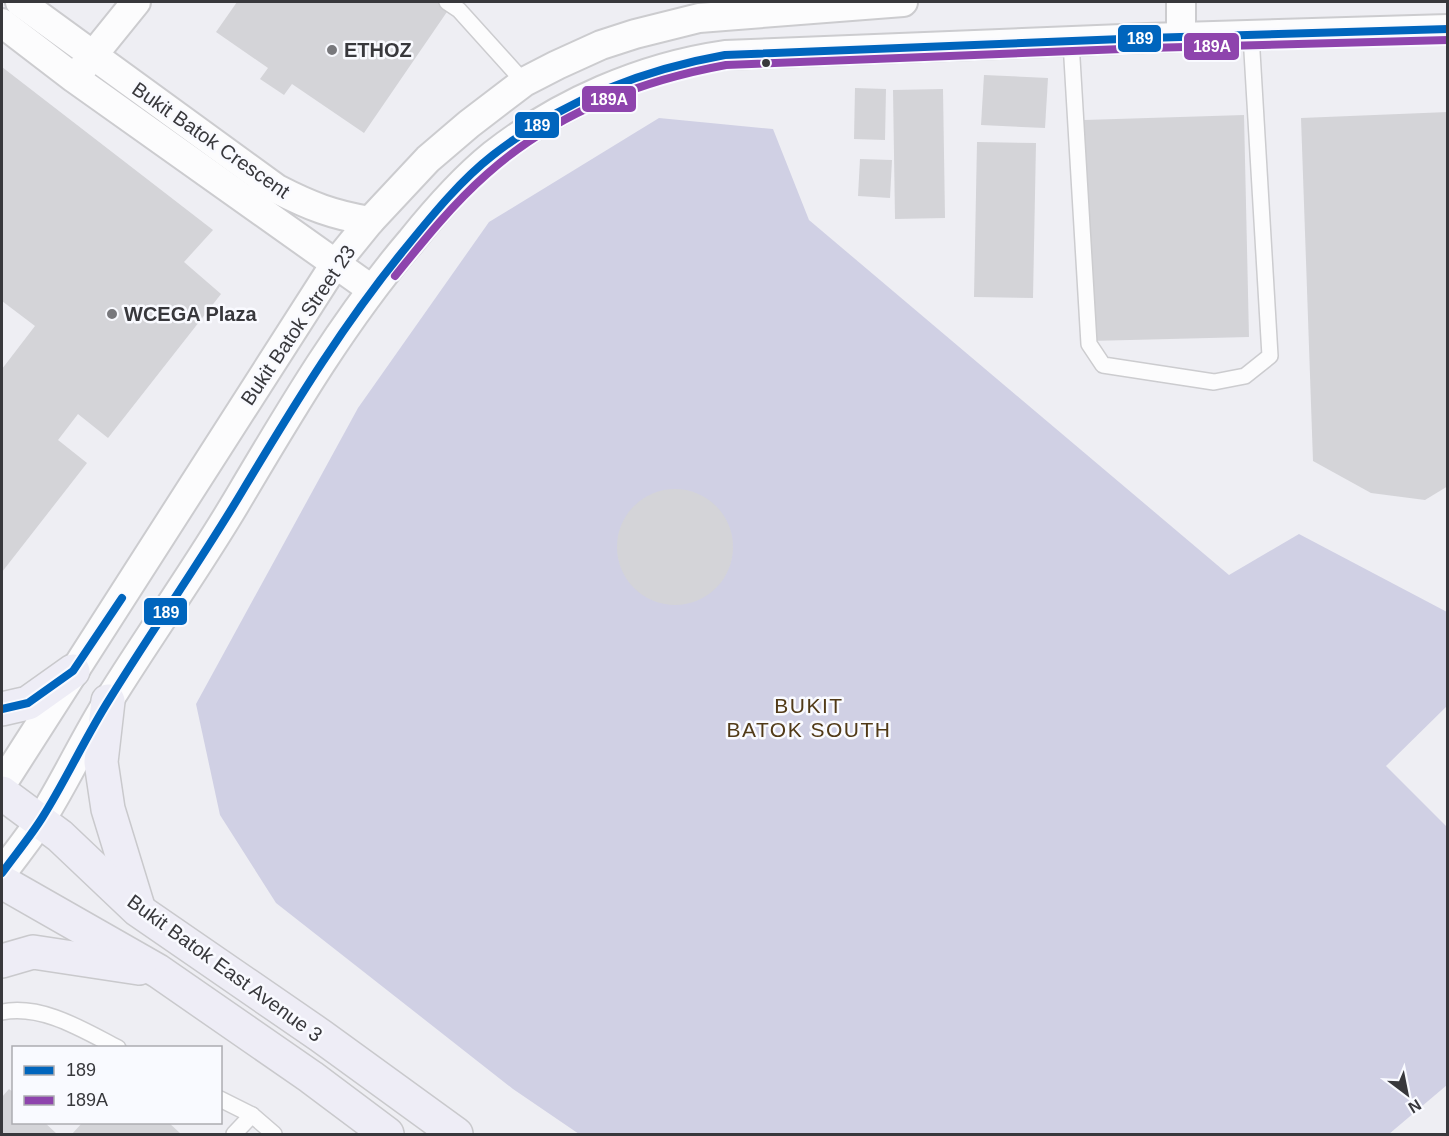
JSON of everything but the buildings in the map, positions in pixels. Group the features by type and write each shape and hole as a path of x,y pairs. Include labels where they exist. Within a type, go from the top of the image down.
{"main road":[{"path":"2,710 28,703 73,671"},
{"path":"108,701 101,762 108,809 138,910"},
{"name":"Bukit Batok East Avenue 3","path":"2,793 60,836 138,910 321,1036 456,1134"},
{"name":"Bukit Batok East Avenue 3","path":"2,882 158,971 311,1077 387,1134"},
{"path":"2,961 33,952 158,971"}],"street":[{"name":"Bukit Batok Crescent","path":"20,2 276,189 336,215 370,221"},
{"path":"74,78 136,2"},
{"name":"Bukit Batok Street 23","path":"2,784 335,264 370,221 428,159 524,82 601,45 665,25 697,10 903,2"},
{"path":"1181,2 1181,37"},
{"name":"Bukit Batok Crescent","path":"2,22 74,78 371,289"},
{"name":"Bukit Batok Street 23","path":"2,873 41,820 108,701 193,573 318,366 371,289 436,210 493,155 556,114 619,83 700,58 725,55 1448,29"}],"lane":[{"path":"447,2 472,24 524,82"},
{"path":"1071,42 1089,344 1103,365 1214,382 1245,376 1269,356 1251,35"},
{"path":"2,1012 23,1010 57,1018 116,1046"},
{"path":"222,1100 252,1115 274,1134"},
{"path":"234,1134 252,1115"}],"shaded area":[{"path":"659,118 773,129 809,220 1229,575 1299,534 1447,612 1447,706 1386,766 1447,827 1447,1085 1389,1134 579,1134 513,1089 276,903 220,815 196,704 358,408 489,222"}],"transit line":[{"name":"189","path":"2,873 42,818 109,700 213,539 303,392 364,302 385,273 459,186 493,155 546,119 574,104 633,79 694,61 725,55 1147,38 1448,29"},
{"name":"189A","path":"395,276 439,223 474,186 540,134 599,103 661,80 694,72 726,65 1147,48 1448,40"},
{"name":"189","path":"2,709 28,703 73,671 122,598"}],"place":[{"name":"ETHOZ","path":"332,50"},
{"name":"WCEGA Plaza","path":"112,314"}],"district":[{"name":"BUKIT BATOK SOUTH","path":"809,718"}]}
